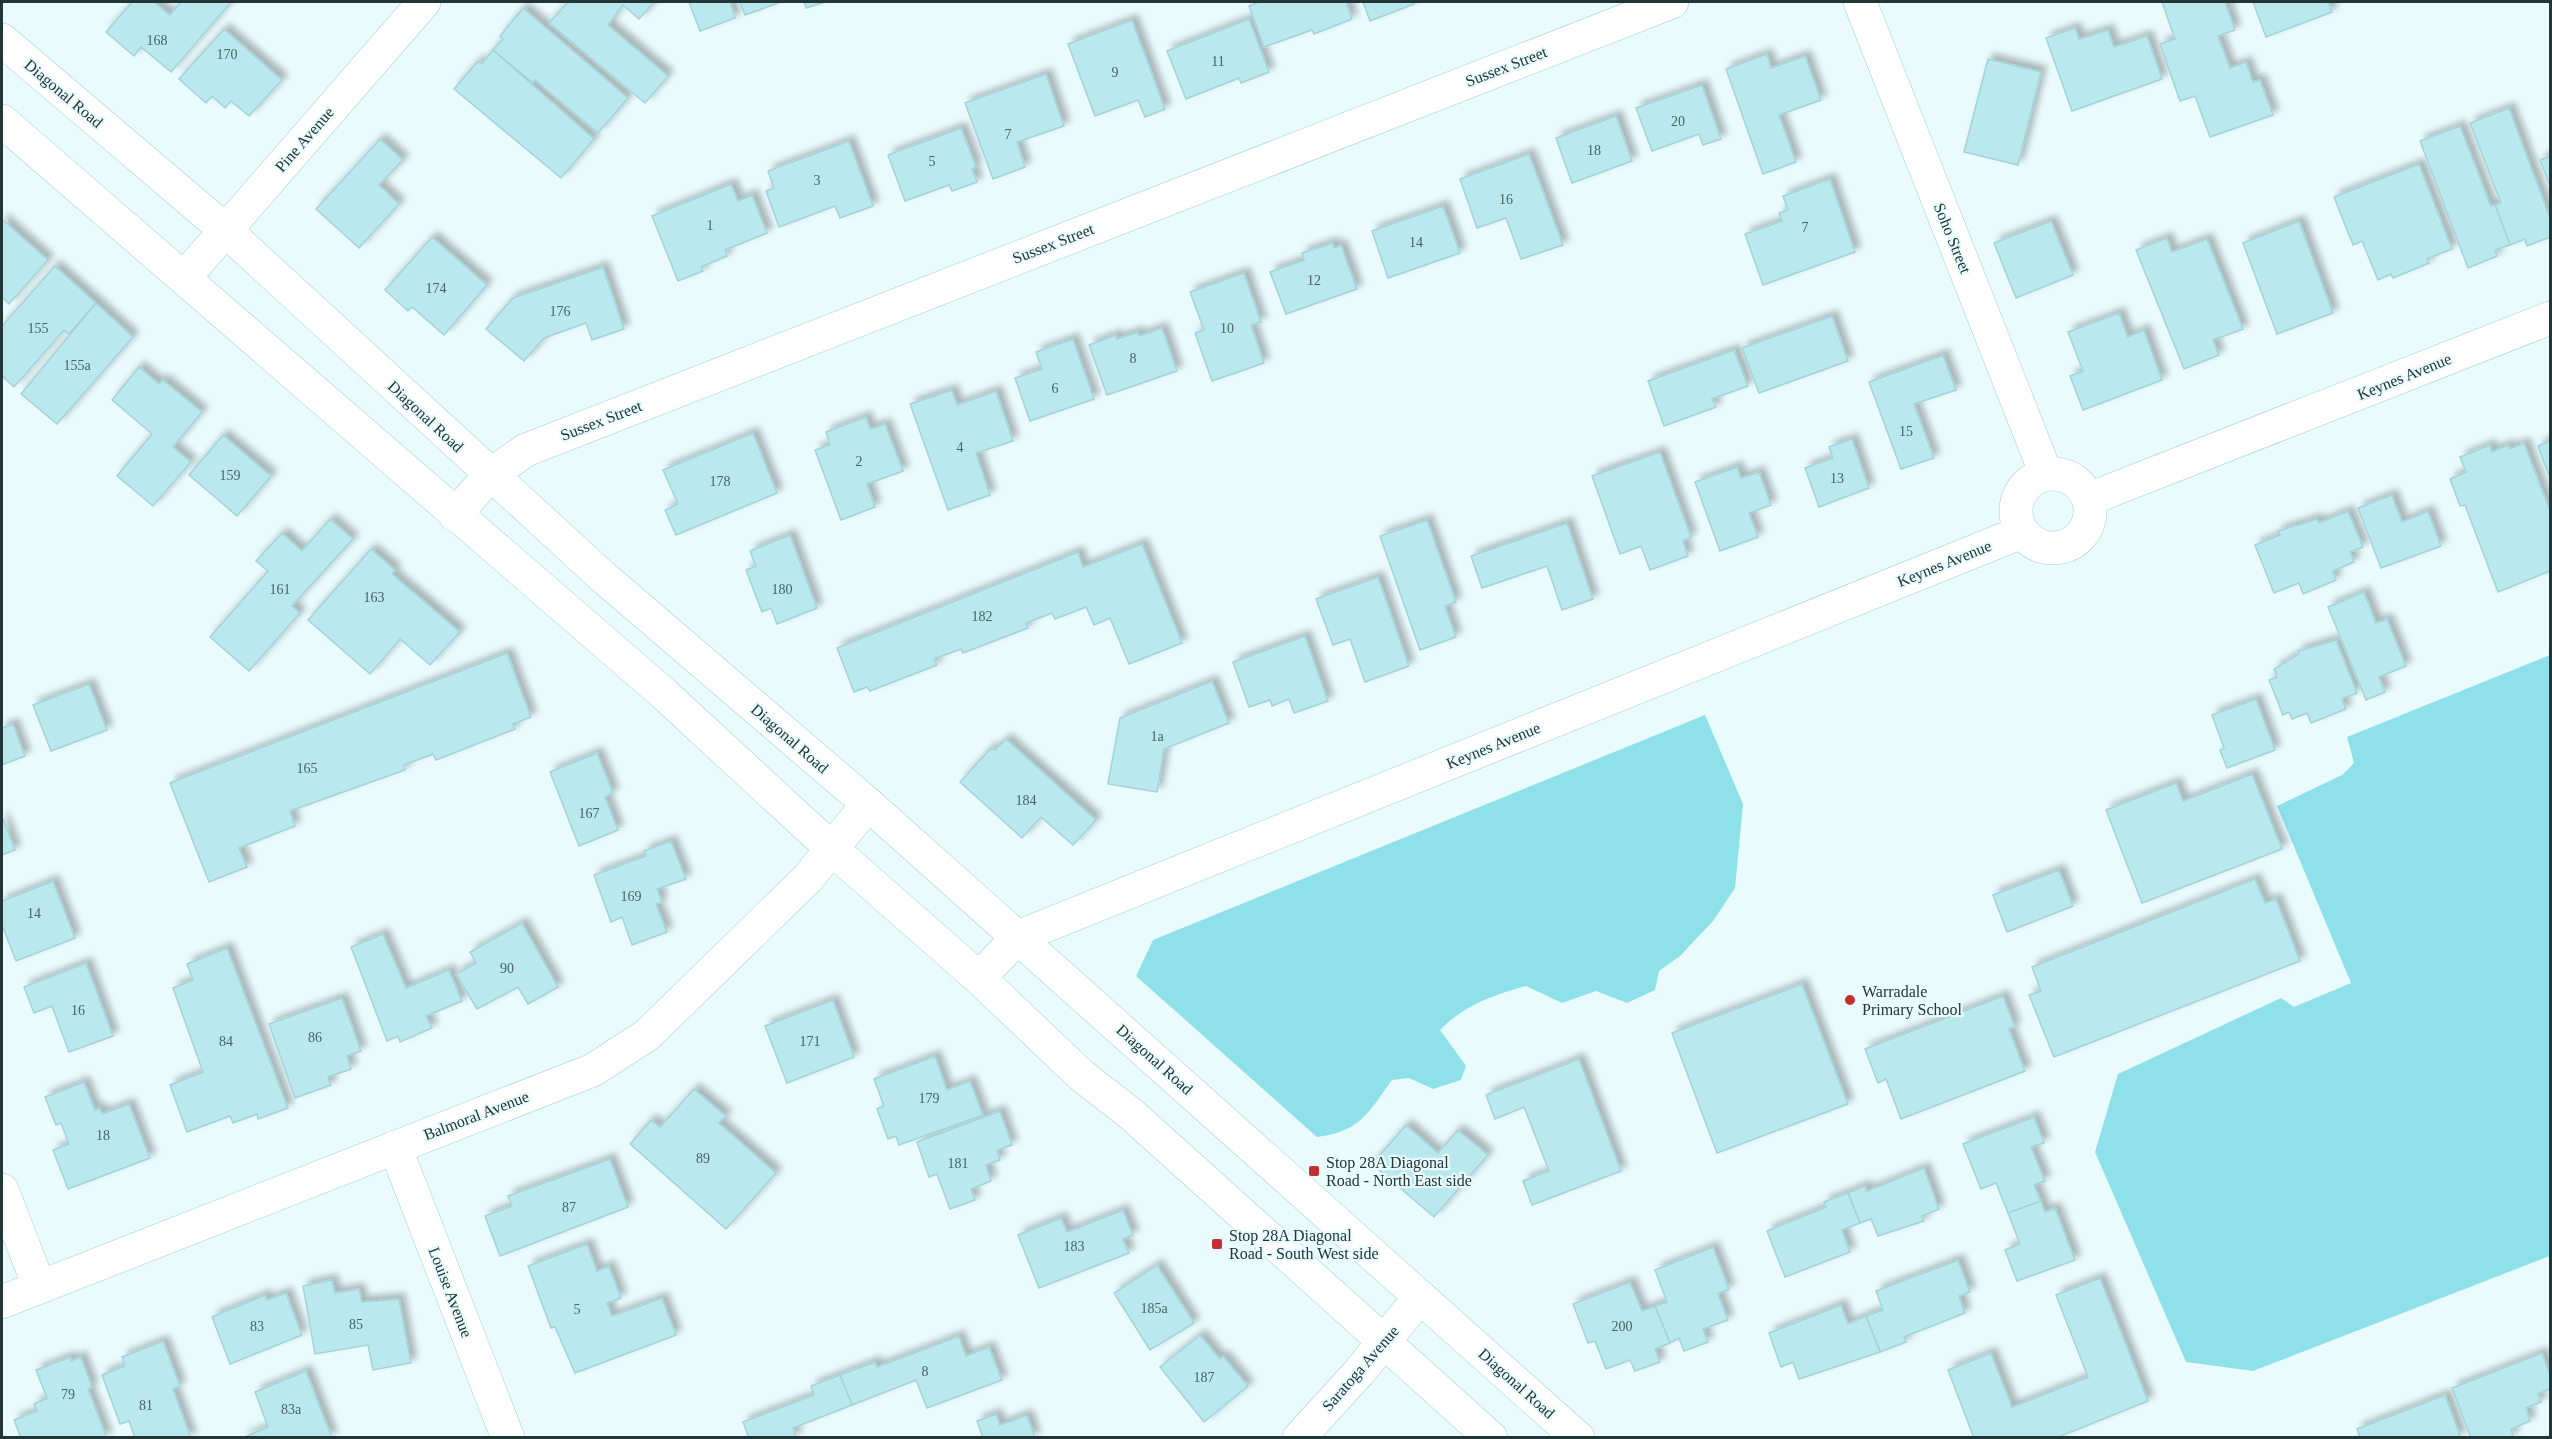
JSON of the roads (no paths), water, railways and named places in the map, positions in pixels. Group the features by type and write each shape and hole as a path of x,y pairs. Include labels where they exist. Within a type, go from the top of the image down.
{"street":[{"name":"Pine Avenue","path":"185,277 224,229 424,2"},
{"name":"Sussex Street","path":"455,515 490,475 525,450 1672,2"},
{"name":"Soho Street","path":"1868,4 2046,474"},
{"name":"Diagonal Road","path":"2,40 224,229 602,576 868,804 1578,1437"},
{"path":"2,121 663,693 832,849 979,978 1081,1075 1131,1114 1491,1437"},
{"name":"Keynes Avenue","path":"2089,500 2550,318"},
{"path":"2046,474 2059,474 2072,478 2082,486 2089,500 2091,512 2089,525 2081,536 2068,546 2042,547 2030,541 2022,532 2015,511 2018,498 2025,486 2046,474"},
{"name":"Keynes Avenue","path":"979,978 1018,937 2022,532"},
{"name":"Balmoral Avenue","path":"2,1302 593,1070 647,1035 808,878 868,804"},
{"name":"Louise Avenue","path":"395,1147 508,1437"},
{"path":"2,1190 39,1286"},
{"name":"Saratoga Avenue","path":"1299,1437 1385,1342 1420,1297"}],"place":[{"name":"Warradale Primary School","path":"1850,1000"},
{"name":"Stop 28A Diagonal Road - North East side","path":"1314,1171"},
{"name":"Stop 28A Diagonal Road - South West side","path":"1217,1244"}]}
